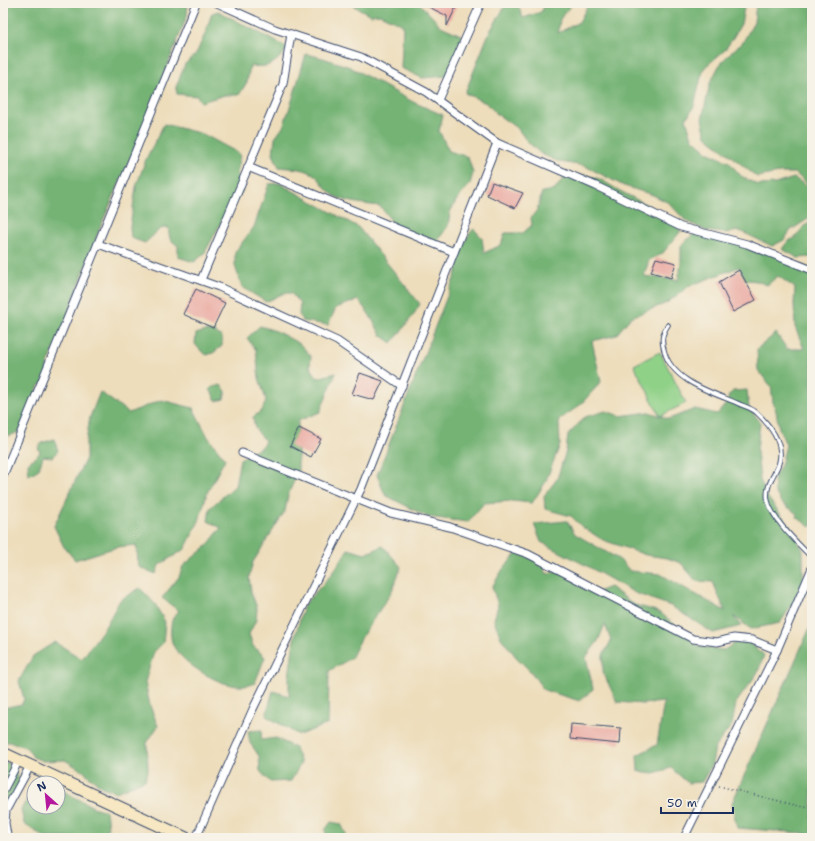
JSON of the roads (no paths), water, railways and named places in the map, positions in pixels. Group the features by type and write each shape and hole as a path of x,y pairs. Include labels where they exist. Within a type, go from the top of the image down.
{"street":[{"path":"3,476 196,3"},
{"path":"217,3 275,29 361,57 426,92 496,142 596,186 681,227 747,244 812,270"},
{"path":"438,100 481,3"},
{"path":"201,280 282,84 291,34"},
{"path":"196,838 253,709 356,499 402,386 496,142"},
{"path":"248,167 454,252"},
{"path":"98,244 219,287 337,341 402,386"},
{"path":"242,453 391,513 450,527 528,554 693,638 717,642 734,638 752,640 777,650"},
{"path":"684,838 777,650 812,568"},
{"path":"3,753 186,838"},
{"path":"3,791 19,760"},
{"path":"7,835 5,823 6,810 30,766"}],"lane":[{"path":"668,325 662,335 662,342 666,358 673,369 688,380 706,390 754,411 770,427 778,442 781,454 777,468 770,480 767,490 767,500 781,524 812,558"}]}
